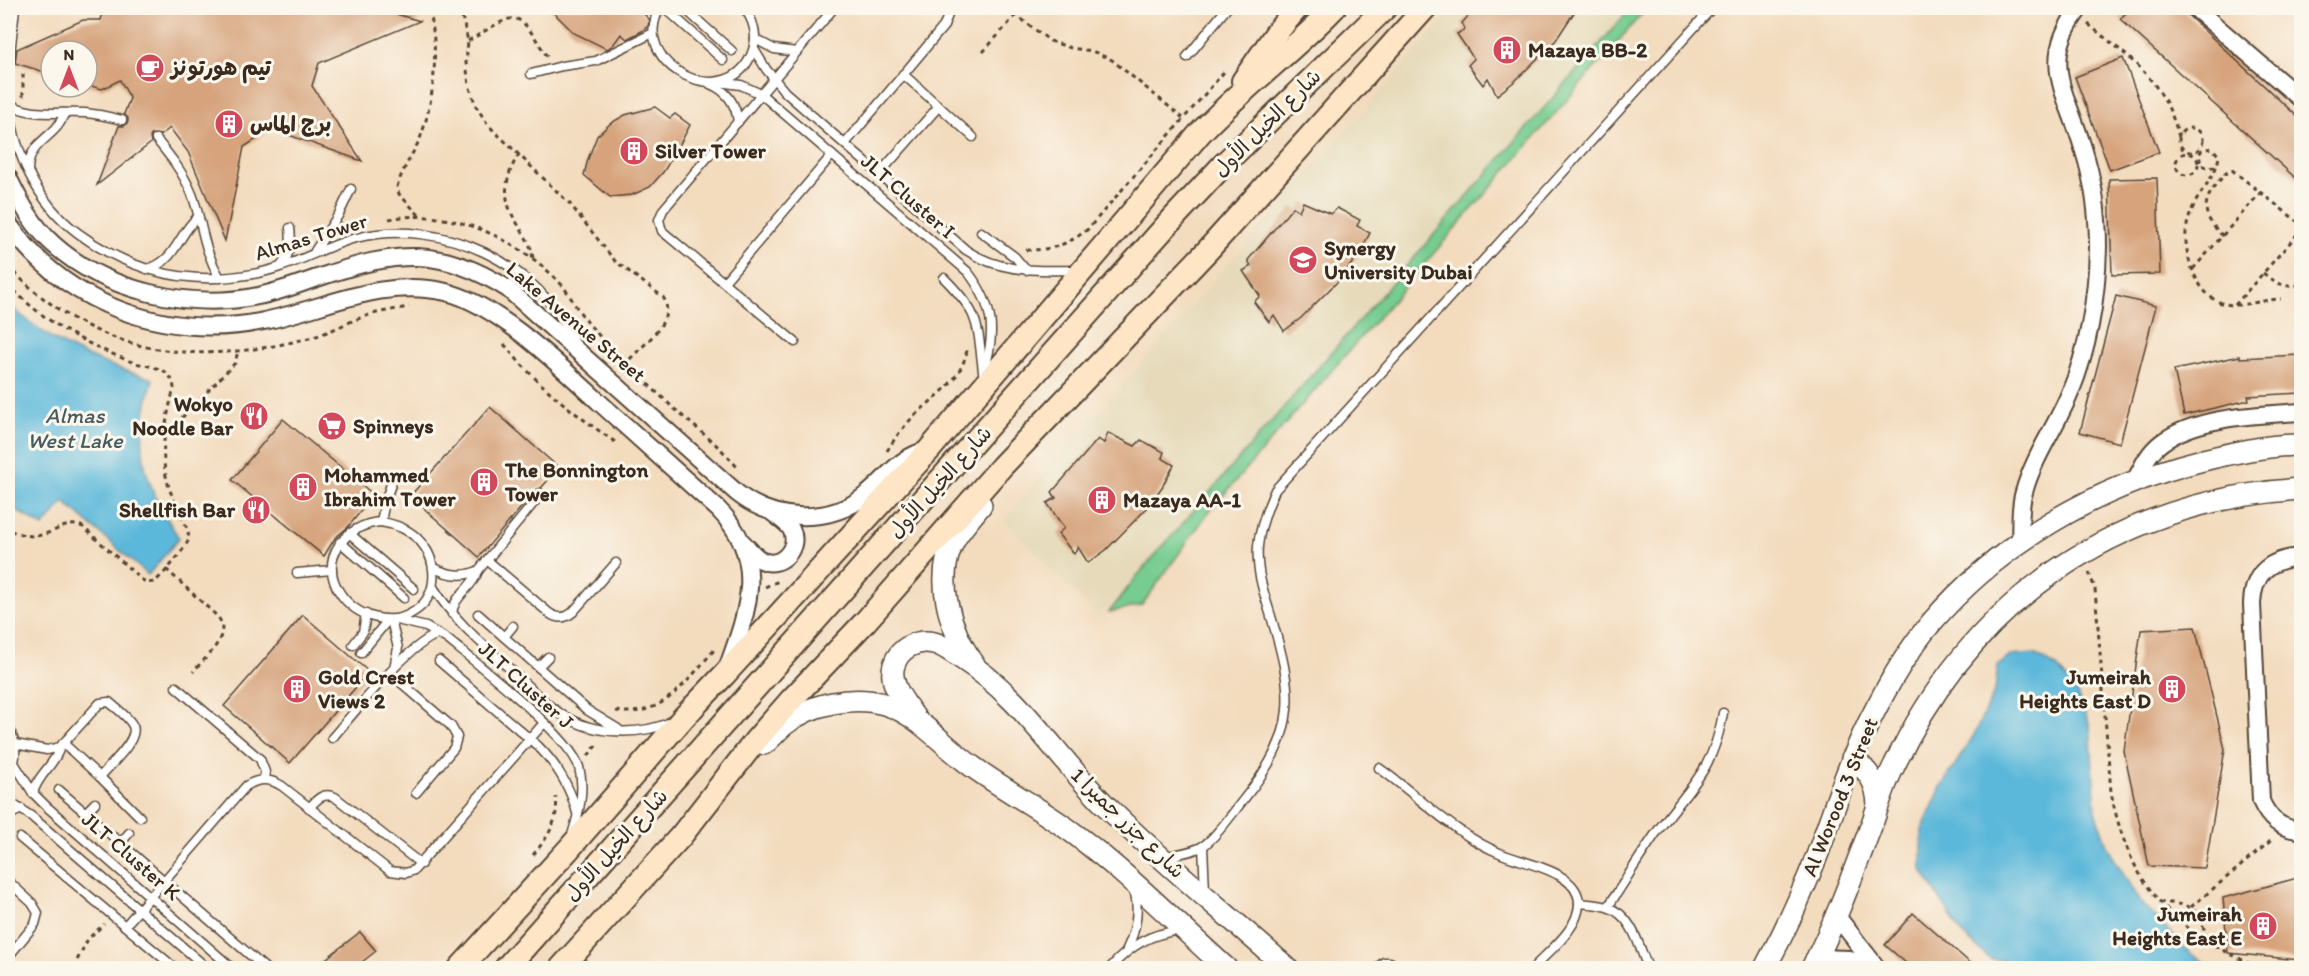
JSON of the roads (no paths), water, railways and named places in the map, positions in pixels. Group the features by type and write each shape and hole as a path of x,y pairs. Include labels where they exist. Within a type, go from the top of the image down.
{"main road":[{"path":"1231,100 1253,66 1297,8"},
{"name":"شارع الخيل الأول","path":"452,964 568,850 683,718 929,450 980,383 1083,270 1200,133 1231,100 1300,41 1334,8"},
{"name":"شارع الخيل الأول","path":"506,969 1167,225 1224,164 1385,8"},
{"path":"561,969 681,836 756,740 864,623 1002,466 1208,250 1425,8"}],"street":[{"path":"2195,8 2301,100"},
{"path":"2020,542 2023,494 2041,447 2061,413 2080,366 2093,307 2098,266 2098,227 2093,187 2084,148 2060,80 2057,64 2063,34 2078,10"},
{"name":"Lake Avenue Street","path":"8,177 19,200 54,245 81,264 113,281 148,293 184,300 221,301 258,296 346,268 393,257 442,260 480,273 508,289 737,493 748,502 773,513 790,528 794,537 793,547 788,555 781,561 771,563 762,561 743,543"},
{"name":"Lake Avenue Street","path":"8,223 17,237 69,285 105,305 133,316 183,327 224,327 264,321 331,301 397,289 446,292 468,299 490,310 558,364 718,508 736,530 743,543 749,568 747,605 741,632 724,675"},
{"path":"2135,482 2145,461 2160,444 2178,432 2199,424 2301,412"},
{"name":"Al Worood 3 Street","path":"1765,969 1813,865 1852,758 1870,720 1913,648 1931,623 1977,577 2020,542 2057,518 2085,503 2135,482 2173,468 2234,453 2301,445"},
{"name":"Lake Avenue Street","path":"773,513 814,515 840,509 863,498 904,459 929,450"},
{"path":"978,669 964,650 955,628 948,605 946,567 956,537 993,490 1001,474 1002,466"},
{"name":"Al Worood 3 Street","path":"1815,963 1836,915 1892,769 1909,734 1953,668 2007,610 2028,590 2076,557 2121,532 2188,507 2228,497 2301,489"},
{"path":"2294,829 2270,817 2261,801 2252,591 2265,568 2277,561 2301,557"},
{"path":"917,721 893,679 894,666 899,654 909,646 921,642 935,643 978,669"},
{"name":"شارع جزر جميرا 1","path":"978,669 1014,700 1105,805 1287,969"},
{"path":"721,785 785,724 806,712 848,701 866,701 884,704 917,721"},
{"name":"شارع جزر جميرا 1","path":"917,721 973,768 1076,835 1226,969"},
{"path":"1852,758 1865,768 1873,779 1878,806"},
{"path":"1836,915 1875,969"},
{"path":"1815,963 1850,959 1875,969"}],"lane":[{"path":"8,73 15,8"},
{"path":"531,74 553,68 596,62 653,33 660,8"},
{"path":"665,8 723,60"},
{"path":"684,8 732,51"},
{"name":"JLT Cluster I","path":"744,8 752,21 754,44 773,78 785,92 966,250 998,266 1026,270 1083,270"},
{"path":"795,342 662,231 659,220 663,210 834,8"},
{"path":"845,144 947,21 948,15 945,8"},
{"path":"1187,57 1227,8"},
{"path":"1163,857 1203,846 1255,786 1275,756 1286,724 1288,690 1282,654 1259,578 1258,547 1263,519 1275,490 1712,8"},
{"name":"JLT Cluster I","path":"653,33 661,55 670,65 690,78 741,85 761,94 957,262 979,287 991,318 990,354 980,383"},
{"path":"718,82 730,78 741,70 749,60 754,44 796,52"},
{"path":"903,74 973,137"},
{"path":"707,82 726,93 736,112 738,122"},
{"name":"Almas Tower","path":"8,102 15,107 34,112 84,113 122,120"},
{"name":"Almas Tower","path":"8,102 14,139 28,173 42,195 71,228 98,248 121,260 145,270 170,276 220,278 280,267 357,238 412,233 441,237 468,245 495,257 519,273 552,303 579,352"},
{"path":"879,174 939,106"},
{"path":"28,173 28,164 36,146 58,128 64,113"},
{"path":"156,139 184,176 192,196 205,249 220,278"},
{"path":"724,282 832,155"},
{"path":"315,252 339,214 351,189"},
{"path":"145,270 157,267 168,259 186,230 197,218"},
{"path":"280,267 291,244 290,228"},
{"path":"981,232 1015,257 1026,270"},
{"path":"944,278 965,299 975,318 980,383"},
{"path":"381,522 393,479"},
{"path":"452,614 456,601 476,579 478,571 541,494"},
{"path":"297,573 332,570 340,542 349,533 370,523 381,522 404,529 427,550 433,567 433,587 428,598 409,615 392,620 361,653"},
{"path":"349,533 414,589"},
{"path":"340,542 404,598"},
{"path":"487,560 549,613 559,618 569,616 616,563"},
{"path":"433,567 455,575 478,571"},
{"name":"JLT Cluster J","path":"332,570 340,593 349,603 366,614 426,627 439,634 563,741 578,765 581,800 568,850"},
{"name":"JLT Cluster J","path":"433,587 467,631 563,716 590,727 606,727 624,732 664,725 683,718"},
{"path":"353,645 363,632 366,614"},
{"path":"478,614 606,727"},
{"path":"392,620 398,648 392,670"},
{"path":"504,637 513,626"},
{"path":"332,738 392,670 425,640 439,634"},
{"path":"538,667 548,657"},
{"path":"439,661 460,685 498,712 551,759 562,775 578,816"},
{"path":"392,670 451,726 457,736 454,748 416,793"},
{"path":"176,687 260,759 265,772 264,779"},
{"path":"33,792 36,782 62,745 97,705 105,701 110,702 131,723 134,738 100,777"},
{"path":"491,720 498,712"},
{"path":"1608,907 1641,855 1698,781 1710,761 1719,738 1723,713"},
{"path":"125,926 246,786 264,779 274,781 390,871 406,873 420,864 544,723"},
{"path":"8,726 15,744 14,763 8,777"},
{"path":"15,744 47,750 62,745"},
{"path":"62,745 100,777 140,818"},
{"name":"JLT Cluster K","path":"14,763 33,792 46,806 232,969"},
{"path":"1379,768 1465,836 1500,854 1567,879 1576,889 1579,903 1576,916 1568,932 1533,969"},
{"path":"59,790 265,969"},
{"path":"309,808 321,796 335,797 420,864"},
{"name":"JLT Cluster K","path":"8,801 22,809 207,969"},
{"path":"85,813 95,803"},
{"path":"8,815 22,809"},
{"path":"120,844 129,833"},
{"path":"20,838 175,969"},
{"path":"1203,846 1205,894"},
{"path":"38,866 45,858"},
{"path":"8,881 36,908 38,919 8,957"},
{"path":"1110,969 1127,950 1136,928 1137,905 1131,882"},
{"path":"72,897 80,888"},
{"path":"1579,903 1608,907 1622,915 1631,926 1648,969"},
{"path":"1127,950 1159,934 1183,929"},
{"path":"1377,969 1384,962 1390,962 1398,969"}],"water":[{"name":"Almas West Lake","path":"8,303 40,330 75,351 153,379 143,424 144,462 156,498 179,538 148,575 64,502 43,527 8,505"},
{"path":"2034,654 2057,667 2075,689 2090,726 2096,811 2107,846 2139,901 2191,954 2213,968 2044,968 2027,963 1990,959 1962,934 1922,870 1922,830 1941,787 1974,735 1995,690 1998,666 2010,656"}],"place":[{"name":"Mazaya BB-2","path":"1507,50"},
{"name":"تيم هورتونز","path":"150,68"},
{"name":"برج الماس","path":"229,124"},
{"name":"Silver Tower","path":"634,151"},
{"name":"Synergy University Dubai","path":"1303,260"},
{"name":"Wokyo Noodle Bar","path":"254,416"},
{"name":"Spinneys","path":"332,426"},
{"name":"The Bonnington Tower","path":"484,482"},
{"name":"Mohammed Ibrahim Tower","path":"303,487"},
{"name":"Mazaya AA-1","path":"1102,500"},
{"name":"Shellfish Bar","path":"256,510"},
{"name":"Gold Crest Views 2","path":"297,689"},
{"name":"Jumeirah Heights East D","path":"2172,689"},
{"name":"Jumeirah Heights East E","path":"2263,926"}]}
